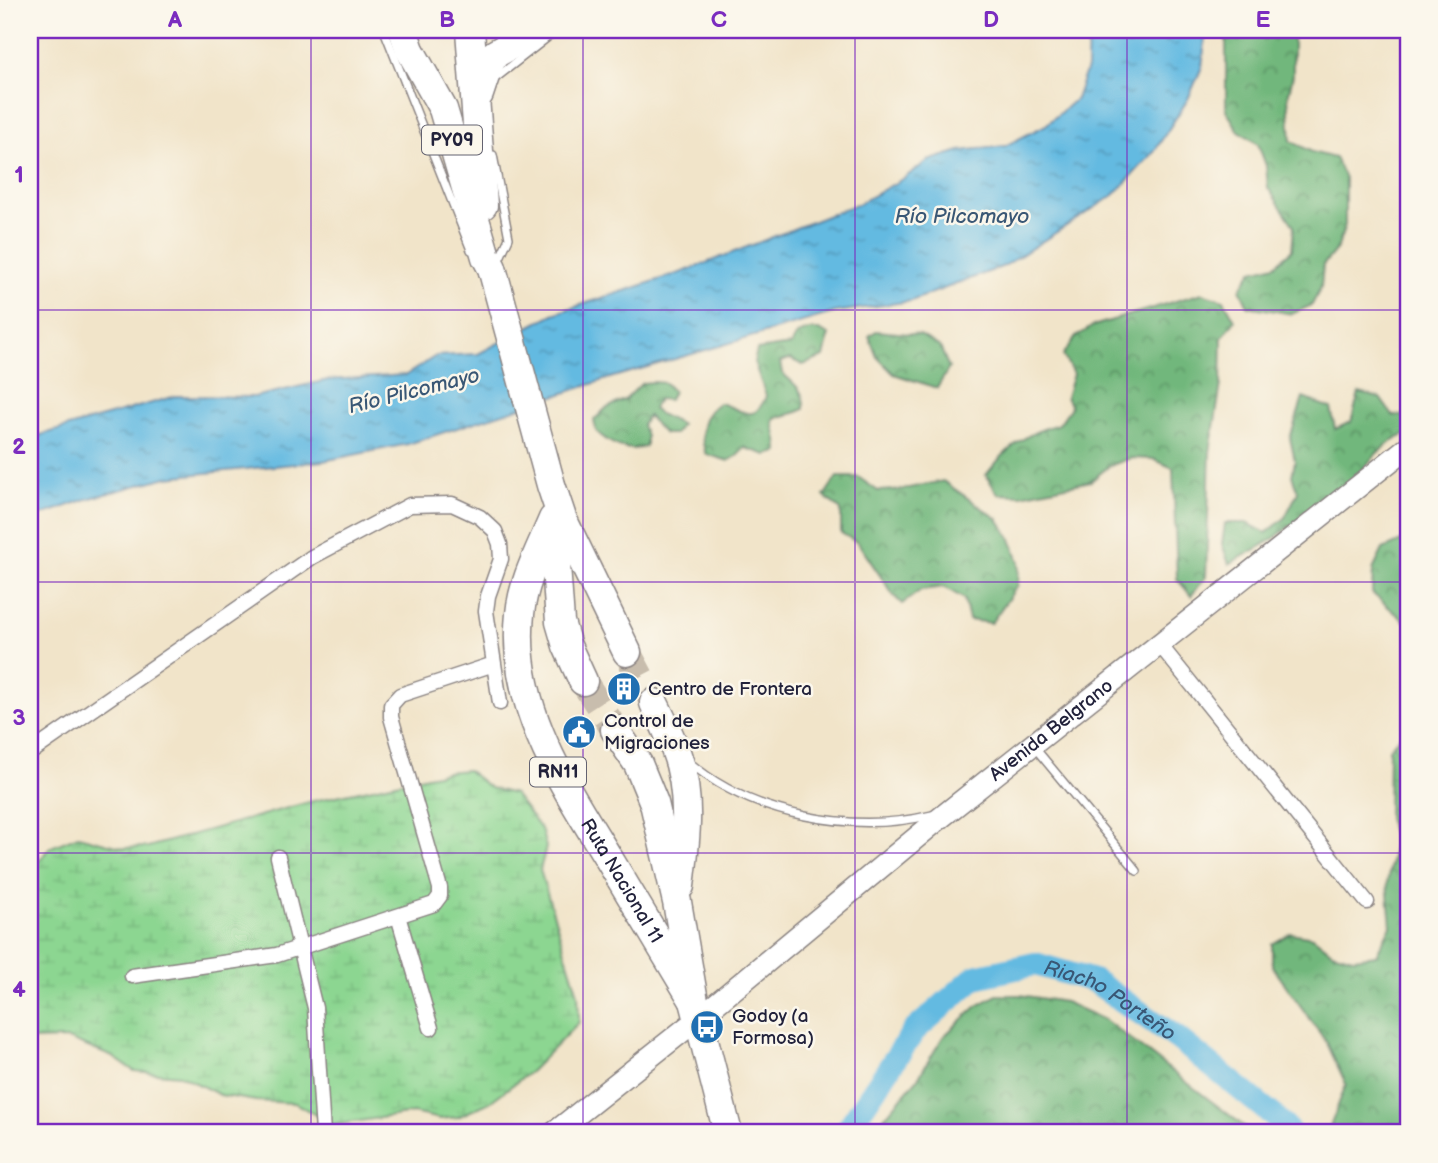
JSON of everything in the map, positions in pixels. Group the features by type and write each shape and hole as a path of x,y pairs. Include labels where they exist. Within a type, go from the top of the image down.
{"highway":[{"name":"PY09","path":"403,30 410,50 443,109 518,365"},
{"path":"450,30 482,107"},
{"name":"PY09","path":"470,30 482,107 489,262"},
{"path":"482,107 482,54 486,44 497,33 505,30"},
{"path":"482,107 489,64 495,54 537,30"},
{"name":"Ruta Nacional 11","path":"518,365 562,519 626,652"},
{"name":"Ruta Nacional 11","path":"551,485 560,622 567,646 583,681"},
{"name":"Ruta Nacional 11","path":"553,519 529,574 520,614 519,650 523,685 538,733 580,812 696,1009"},
{"name":"Ruta Nacional 11","path":"654,703 675,750 686,791 684,853 677,902"},
{"name":"Ruta Nacional 11","path":"615,730 638,764 653,803 677,902 696,1009 728,1133"}],"street":[{"name":"Avenida Belgrano","path":"554,1133 696,1009 1408,447"},
{"path":"30,753 312,557 410,505 452,504 480,517 495,531 500,544 501,559 488,596 486,611 500,703"},
{"path":"1160,645 1367,902"},
{"path":"132,976 277,956 434,904 440,896 440,888 391,717 391,705 400,695 494,664"},
{"path":"278,857 314,1008 323,1133"},
{"path":"398,916 431,1028"}],"lane":[{"path":"384,30 466,240 475,257 484,265 500,261 509,238 490,143"},
{"path":"487,129 482,107 499,74 556,30"},
{"path":"1033,745 1138,871"},
{"path":"675,750 701,772 729,789 760,803 817,818 864,824 912,820 950,811"}],"green space":[{"path":"1224,30 1293,31 1293,75 1288,97 1291,141 1312,152 1335,158 1345,178 1345,225 1338,247 1323,265 1321,287 1312,305 1292,314 1248,306 1240,289 1252,271 1275,265 1292,250 1294,226 1268,188 1266,166 1258,144 1238,130 1226,110"},
{"path":"1202,293 1224,300 1235,320 1222,338 1221,384 1210,452 1206,577 1191,596 1177,579 1173,468 1153,459 1131,458 1109,466 1091,481 1021,495 998,494 986,475 1001,457 1018,443 1036,432 1059,424 1071,407 1066,397 1073,374 1063,355 1076,337 1093,326"},
{"path":"819,330 829,335 824,357 803,365 790,359 780,362 782,373 801,393 804,409 773,420 778,452 767,455 745,448 728,461 706,454 703,425 713,408 719,403 752,413 757,411 766,396 754,362 757,350 791,345 797,334"},
{"path":"876,331 920,335 940,347 949,368 937,388 894,374 877,357 869,336"},
{"path":"642,383 665,383 673,391 669,400 658,399 653,409 681,425 675,434 664,434 648,416 642,425 646,446 640,448 620,446 596,431 594,420 605,409 626,399"},
{"path":"1359,393 1380,398 1393,416 1408,415 1408,434 1395,439 1377,453 1347,488 1325,500 1269,542 1229,564 1222,544 1225,523 1247,523 1266,533 1284,519 1298,492 1292,476 1295,461 1290,438 1303,398 1331,408 1335,429 1351,422"},
{"path":"837,477 858,477 878,491 899,490 943,481 998,519 1011,539 1019,562 1018,585 991,623 969,620 964,599 944,587 921,590 902,604 858,543 841,533 841,510 824,496"},
{"path":"1408,538 1408,637 1407,623 1372,593 1373,570 1383,549"},
{"path":"1408,710 1408,1133 1331,1133 1330,1127 1346,1084 1327,1043 1272,966 1272,944 1291,933 1313,937 1332,952 1354,958 1376,955 1391,926 1387,883 1395,841 1388,818 1389,749 1404,732"},
{"path":"467,770 490,788 514,794 541,829 546,847 540,870 578,994 579,1022 531,1071 490,1102 458,1117 440,1119 413,1113 333,1125 295,1103 256,1101 220,1095 180,1075 134,1071 113,1057 68,1039 30,1040 30,871 51,847 78,836 124,848 148,847 309,802 446,772"},
{"path":"997,995 1020,995 1065,1002 1105,1020 1253,1133 871,1133 918,1078 943,1037 977,1006"}],"water":[{"name":"Río Pilcomayo","path":"1088,30 1206,30 1202,67 1188,99 1154,152 1114,195 1004,266 911,301 836,312 610,378 408,444 323,461 167,477 87,499 30,519 30,438 176,396 254,397 328,380 406,375 436,356 478,354 553,314 683,272 860,203 928,161 960,151 1005,146 1046,125 1076,99 1087,68"}],"waterway":[{"name":"Riacho Porteño","path":"845,1133 914,1031 975,977 1035,964 1094,981 1177,1038 1275,1117 1290,1133"}],"tunnel":[{"path":"627,652 654,703"},
{"path":"583,681 615,730"}],"place":[{"name":"Centro de Frontera","path":"624,689"},
{"name":"Control de Migraciones","path":"579,732"},
{"name":"Godoy (a Formosa)","path":"707,1027"}]}
